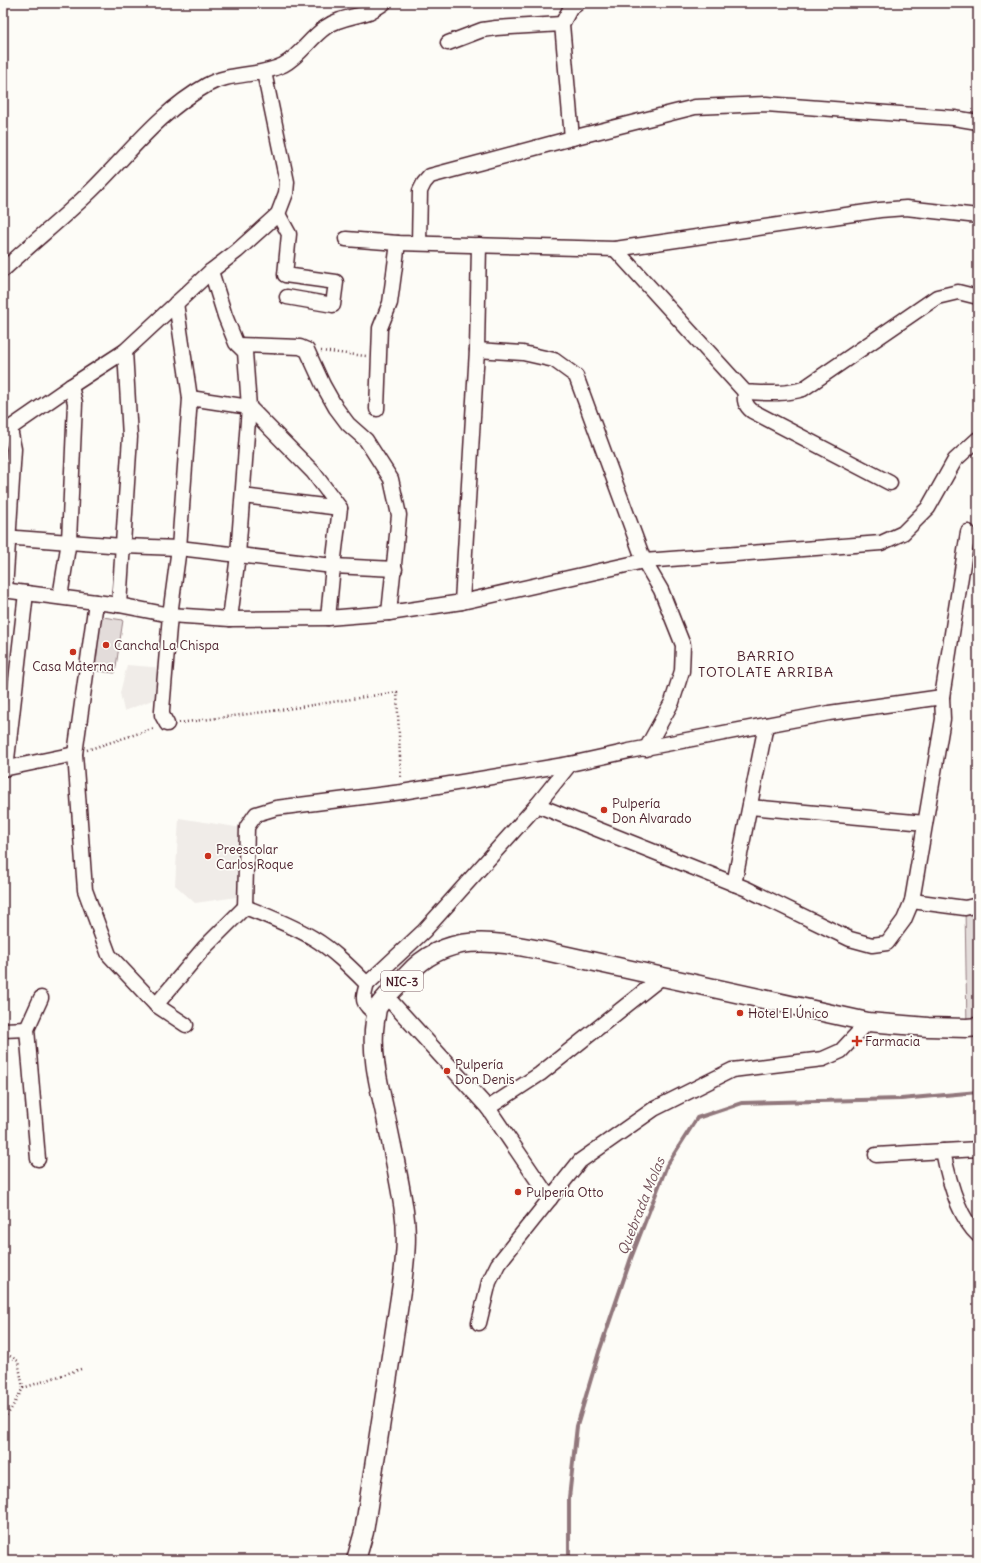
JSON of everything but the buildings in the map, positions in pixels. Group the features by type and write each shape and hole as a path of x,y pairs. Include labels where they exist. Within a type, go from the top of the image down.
{"main road":[{"name":"NIC-3","path":"356,1560 364,1532 406,1250 405,1214 399,1177 375,1066 373,1035 377,1008 412,970 429,956 446,948 473,942 509,944 868,1022 928,1027 978,1027"}],"street":[{"path":"3,270 91,191 156,122 169,111 208,85 233,77 264,72 283,65 304,49 326,27 336,22 370,12 384,3"},
{"path":"572,138 562,24 570,9 578,3"},
{"path":"448,43 470,34 489,29 562,24"},
{"path":"264,72 287,182 286,193 278,214 237,251 211,271 125,351 71,386 7,431 14,449 6,537 4,590 119,605 170,615 230,619 328,618 389,613 462,602 644,561 882,543 903,533 928,508 955,460 978,438"},
{"path":"419,243 420,191 430,176 572,138 695,108 766,104 954,118 978,122"},
{"path":"346,239 419,243 615,249 893,209 906,208 978,216"},
{"path":"278,214 289,234 285,275 336,282 333,305 287,298"},
{"path":"377,409 380,328 390,303 398,242"},
{"path":"462,602 477,350 479,245"},
{"path":"615,249 745,392 776,394 791,393 803,389 937,297 958,292 978,297"},
{"path":"211,271 225,316 236,343 245,352 249,407 238,555 230,619"},
{"path":"167,724 162,715 162,710 170,615 179,548 190,398 176,303"},
{"path":"238,345 295,347 307,350 323,385 336,408 348,424 366,440 391,479 400,515 389,613"},
{"path":"477,350 523,353 554,360 576,376 644,561 661,590 683,645 682,671 672,702 646,749"},
{"path":"119,605 130,437 125,351"},
{"path":"60,597 69,541 75,403 71,386"},
{"path":"745,392 744,401 746,406 752,411 890,483"},
{"path":"190,398 249,407 314,472 340,508 328,618"},
{"path":"243,496 340,508"},
{"path":"537,805 734,884 850,939 872,945 887,943 904,920 912,901 943,719 942,697 968,532"},
{"path":"6,537 123,546 179,548 333,566 395,569"},
{"path":"26,593 4,769 75,754"},
{"path":"96,602 75,754 85,890 109,955 156,1005 186,1025"},
{"path":"245,907 247,827 256,814 276,808 402,792 570,764 829,713 942,697"},
{"path":"734,884 766,725"},
{"path":"376,1014 365,1005 363,1000 367,984 424,931 537,805 570,764"},
{"path":"750,807 925,823"},
{"path":"912,901 965,908 978,905"},
{"path":"156,1005 204,948 238,912 245,907"},
{"path":"245,907 278,920 314,938 344,961 367,984"},
{"path":"488,1108 540,1074 662,977"},
{"path":"387,997 488,1108 550,1199"},
{"path":"38,1159 28,1029 41,998"},
{"path":"479,1323 489,1282 498,1264 580,1161 654,1109 732,1070 823,1059 841,1051 868,1022"},
{"path":"3,1030 28,1029"},
{"path":"876,1155 978,1149"},
{"path":"943,1151 947,1172 962,1213 978,1235"}],"path":[{"path":"307,350 379,358"},
{"path":"75,754 167,724 287,709 397,692 402,792"},
{"path":"3,1352 18,1361 23,1388 10,1410 3,1418"},
{"path":"23,1388 81,1369"}],"shaded area":[{"name":"Cancha La Chispa","path":"96,616 123,620 115,673 89,670"},
{"path":"127,665 165,668 160,697 124,711 120,693"},
{"name":"Preescolar Carlos Roque","path":"179,818 242,828 237,897 195,903 175,885"},
{"path":"978,905 978,1027 967,1028 965,908"}],"waterway":[{"name":"Quebrada Molas","path":"569,1560 569,1498 577,1426 599,1352 631,1258 667,1165 697,1118 742,1103 901,1099 978,1092"}],"place":[{"name":"Cancha La Chispa","path":"106,645"},
{"name":"Casa Materna","path":"73,652"},
{"name":"Pulpería Don Alvarado","path":"604,810"},
{"name":"Preescolar Carlos Roque","path":"208,856"},
{"name":"Hotel El Único","path":"740,1013"},
{"name":"Farmacia","path":"857,1041"},
{"name":"Pulpería Don Denis","path":"447,1071"},
{"name":"Pulpería Otto","path":"518,1192"}],"district":[{"name":"BARRIO TOTOLATE ARRIBA","path":"766,664"}]}
